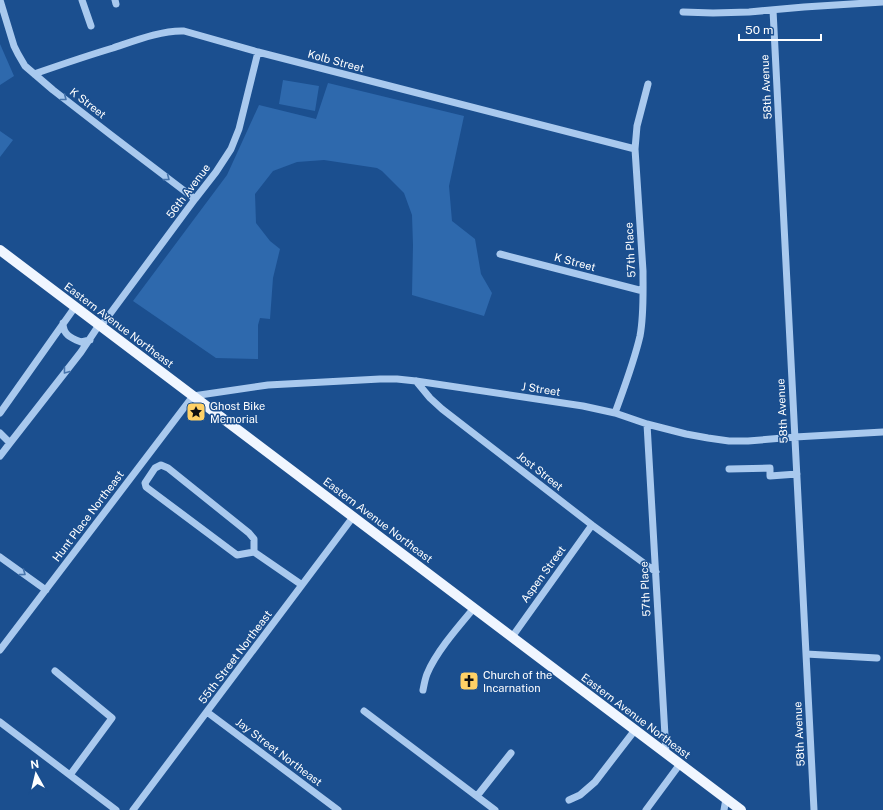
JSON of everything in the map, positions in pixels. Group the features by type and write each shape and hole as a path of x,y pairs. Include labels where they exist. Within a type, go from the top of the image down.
{"main road":[{"name":"Eastern Avenue Northeast","path":"0,250 741,810"}],"street":[{"name":"K Street","path":"0,0 14,46 25,66 194,199"},
{"path":"82,0 91,26"},
{"path":"683,12 730,13 883,2"},
{"name":"58th Avenue","path":"773,10 814,810"},
{"name":"Kolb Street","path":"34,74 129,42 166,32 190,32 258,52 634,149"},
{"name":"56th Avenue","path":"0,456 90,340 194,199 228,156 235,142 239,129 258,52"},
{"name":"57th Place","path":"615,413 640,336 642,322 642,255 634,149 637,126 648,84"},
{"name":"K Street","path":"500,254 643,291"},
{"path":"0,413 75,306"},
{"path":"63,323 64,331 70,336 81,342 90,340"},
{"name":"J Street","path":"193,396 268,385 397,379 576,405 615,413 647,424 686,434 730,441 883,432"},
{"name":"Jost Street","path":"416,381 430,398 442,409 592,525 656,572"},
{"name":"Hunt Place Northeast","path":"0,650 193,396"},
{"name":"57th Place","path":"647,424 666,753"},
{"path":"0,433 10,443"},
{"path":"254,552 254,539 249,533 168,468 161,465 155,468 146,483 146,487 237,555 254,552 302,585"},
{"path":"729,469 770,468 770,476 797,474"},
{"name":"55th Street Northeast","path":"133,810 353,517"},
{"name":"Aspen Street","path":"512,637 592,525"},
{"path":"0,557 46,590"},
{"path":"423,690 426,675 433,662 474,608"},
{"path":"806,654 877,658"},
{"path":"55,671 112,718 70,775"},
{"path":"364,711 495,810"},
{"name":"Jay Street Northeast","path":"208,712 338,810"},
{"path":"0,722 116,810"},
{"path":"568,800 580,795 595,782 635,730"},
{"path":"477,796 511,753"},
{"path":"646,810 680,764"},
{"path":"724,810 726,799"}],"shaded area":[{"path":"0,44 14,76 0,85"},
{"path":"283,80 319,86 315,111 279,104"},
{"path":"328,83 464,116 449,186 452,221 475,239 481,274 492,293 484,316 412,295 412,215 404,193 382,171 377,168 324,160 297,162 273,171 255,194 256,223 270,241 280,249 273,278 270,319 260,318 258,325 258,359 216,358 133,301 227,175 259,105 316,119"},
{"path":"0,131 13,140 0,157"}],"place":[{"name":"Ghost Bike Memorial","path":"196,412"},
{"name":"Church of the Incarnation","path":"469,681"}]}
